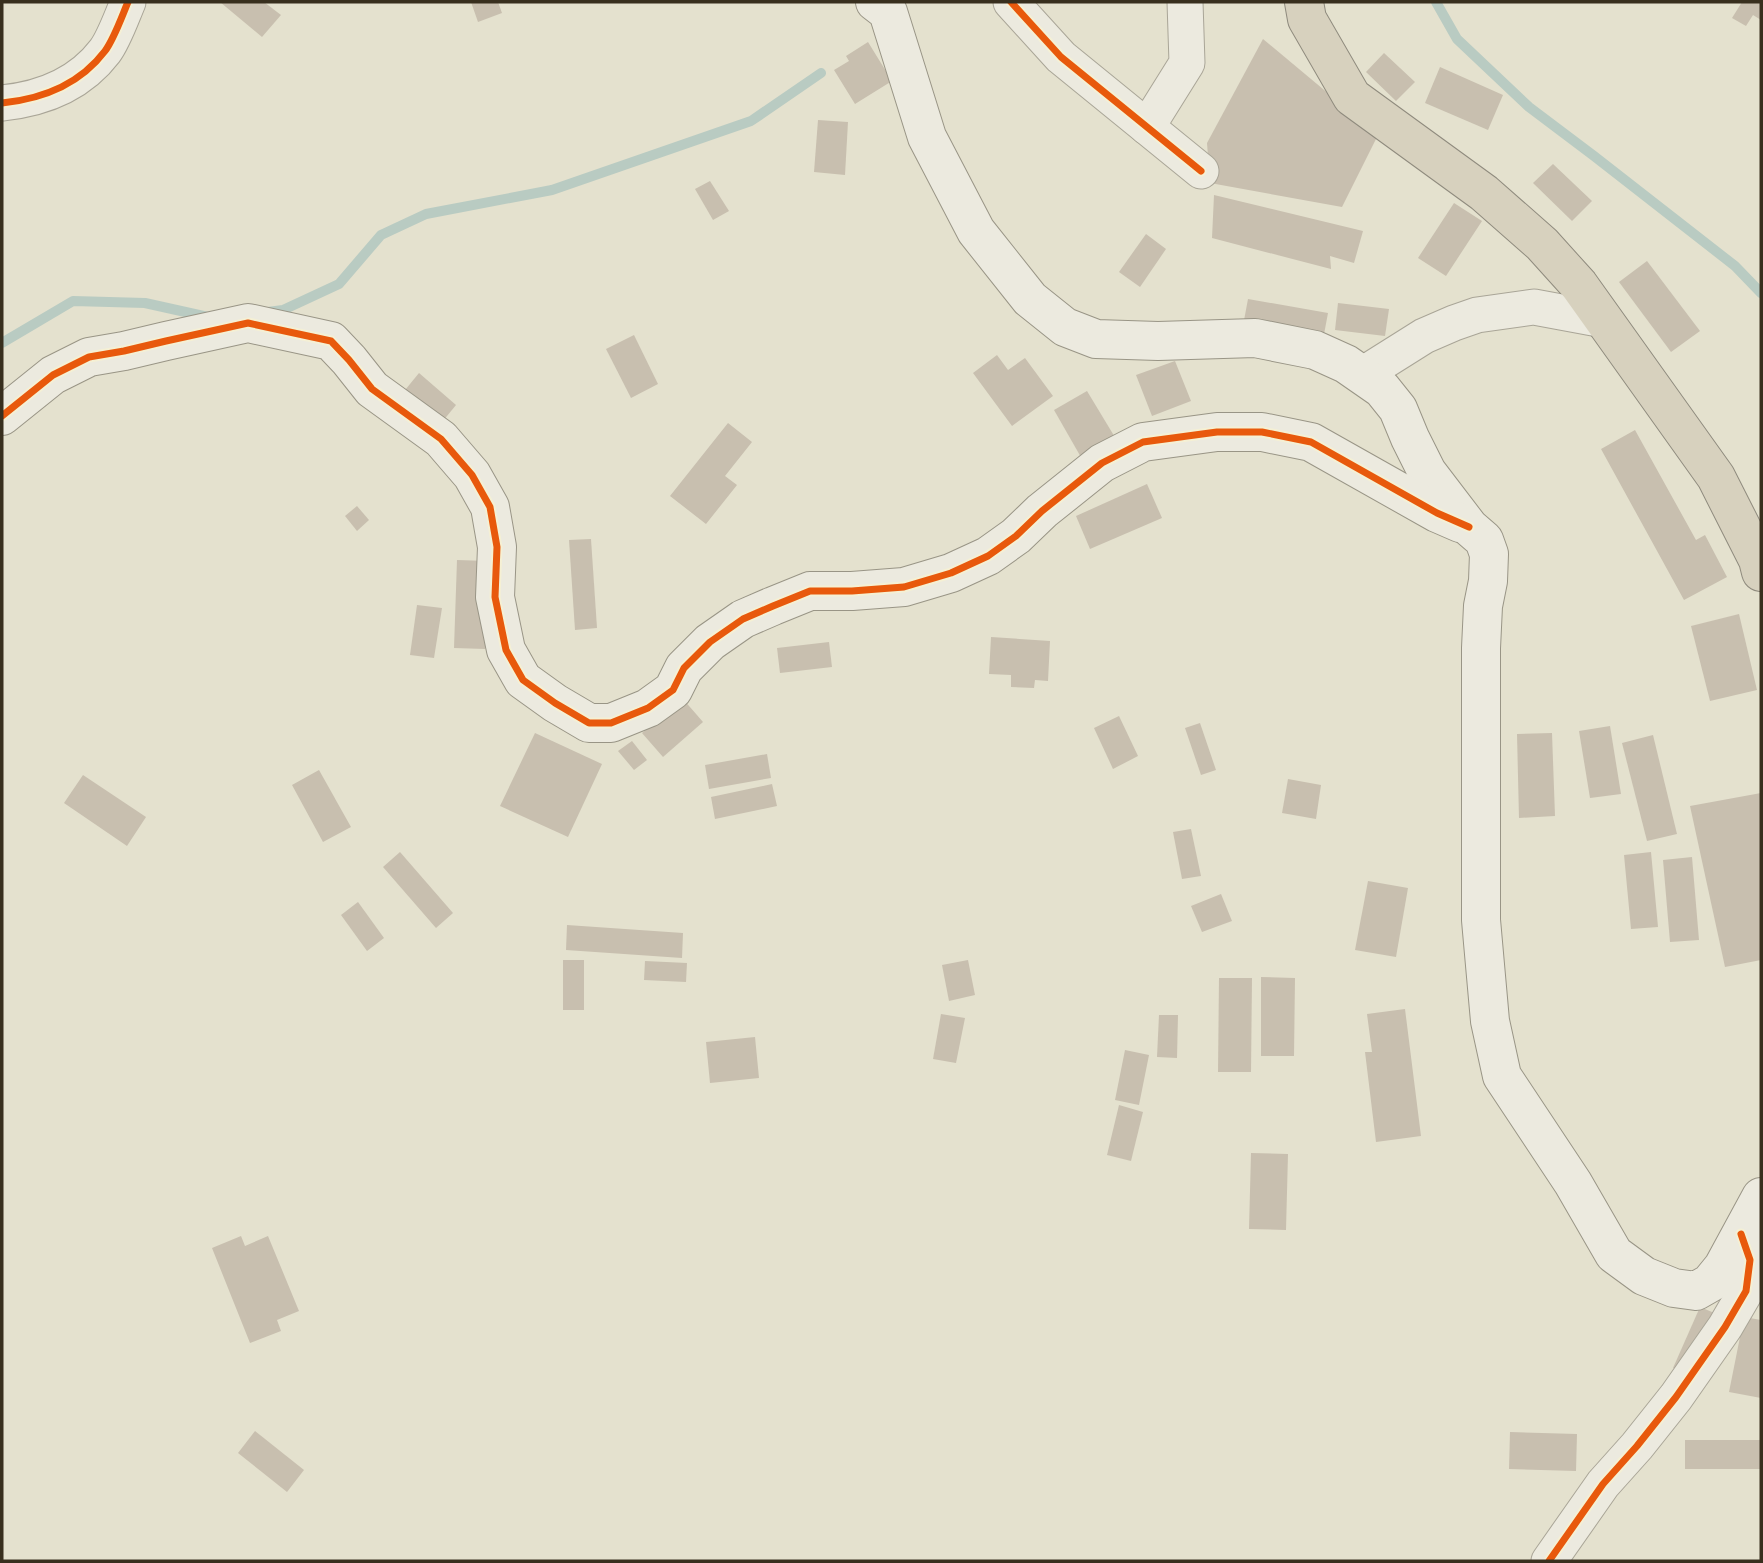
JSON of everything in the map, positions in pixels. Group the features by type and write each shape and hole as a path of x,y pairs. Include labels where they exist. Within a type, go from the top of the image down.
{"highway":[{"path":"1304,2 1307,19 1352,97 1484,193 1542,244 1579,285 1716,477 1758,560 1761,572"}],"street":[{"path":"2,103 24,101 65,86 87,71 107,49 128,2"},
{"path":"875,2 888,12 927,137 976,231 1030,299 1065,327 1096,339 1158,341 1255,338 1315,350 1346,364 1382,389 1398,409 1409,438 1427,472 1469,527 1484,540 1489,554 1481,648 1481,920 1490,1021 1502,1076 1573,1183 1614,1254 1644,1276 1674,1288 1696,1291 1710,1283 1723,1267 1761,1197"},
{"path":"1011,2 1061,57 1201,171"},
{"path":"1147,127 1187,63 1185,2"},
{"path":"1362,375 1424,336 1477,315 1534,307 1604,320"},
{"path":"2,416 53,376 89,357 248,323 331,341 372,389 441,439 472,475 490,508 497,547 495,597 506,650 523,680 589,723 611,723 648,708 673,690 684,668 710,642 743,620 773,606 810,591 904,587 951,573 988,556 1016,537 1042,511 1102,463 1143,442 1217,432 1262,432 1311,442 1437,513 1469,527"},
{"path":"1549,1561 1603,1484 1675,1397 1725,1327 1746,1292 1750,1260 1741,1234"}],"building":[{"path":"220,2 264,2 281,15 262,37"},
{"path":"471,2 498,2 502,13 478,22"},
{"path":"1742,2 1761,2 1761,20 1753,15 1746,26 1732,18"},
{"path":"1263,39 1378,135 1342,207 1210,183 1207,143"},
{"path":"868,42 892,81 855,104 834,70 849,61 846,56"},
{"path":"1384,53 1415,82 1396,101 1366,72"},
{"path":"1440,67 1503,95 1488,130 1425,103"},
{"path":"818,120 848,122 845,175 814,172"},
{"path":"1553,164 1592,201 1572,221 1533,183"},
{"path":"710,181 729,211 713,220 695,189"},
{"path":"1214,195 1363,231 1354,263 1330,256 1331,269 1212,238"},
{"path":"1454,203 1482,221 1446,276 1418,258"},
{"path":"1146,234 1166,249 1140,287 1119,272"},
{"path":"1647,261 1700,331 1671,352 1619,282"},
{"path":"1248,299 1328,313 1322,345 1242,331"},
{"path":"1338,303 1389,309 1385,336 1335,330"},
{"path":"634,335 658,384 631,398 606,349"},
{"path":"997,355 1008,370 1025,358 1053,396 1012,426 973,373"},
{"path":"1175,361 1191,401 1152,416 1136,375"},
{"path":"419,373 456,405 438,427 401,395"},
{"path":"1087,391 1116,439 1082,459 1054,410"},
{"path":"728,423 752,442 725,476 737,485 706,524 670,496"},
{"path":"1635,430 1696,540 1705,535 1727,577 1684,600 1601,449"},
{"path":"1147,484 1162,518 1090,549 1076,516"},
{"path":"357,506 369,520 357,531 345,516"},
{"path":"591,539 597,628 575,630 569,540"},
{"path":"457,560 488,561 485,649 454,648"},
{"path":"417,605 442,608 434,658 410,655"},
{"path":"1739,614 1757,690 1710,701 1691,626"},
{"path":"991,637 1050,641 1048,681 1035,680 1034,688 1011,687 1011,675 989,674"},
{"path":"829,642 832,667 780,673 777,648"},
{"path":"683,699 703,722 663,757 642,733"},
{"path":"1119,716 1138,756 1113,769 1094,728"},
{"path":"1200,723 1216,770 1201,775 1185,728"},
{"path":"1610,726 1621,794 1590,798 1579,731"},
{"path":"535,733 602,764 568,837 500,806"},
{"path":"1552,733 1555,816 1519,818 1517,734"},
{"path":"1653,735 1677,834 1647,841 1622,743"},
{"path":"632,741 647,760 634,770 618,751"},
{"path":"767,754 771,778 709,789 705,765"},
{"path":"319,770 351,827 323,842 292,785"},
{"path":"83,775 146,817 127,846 64,803"},
{"path":"1288,779 1321,785 1316,819 1282,813"},
{"path":"772,784 777,806 715,819 711,797"},
{"path":"1761,793 1761,960 1725,967 1690,806"},
{"path":"1191,829 1201,876 1182,879 1173,832"},
{"path":"400,852 453,913 436,928 383,867"},
{"path":"1651,852 1658,927 1631,929 1624,855"},
{"path":"1692,857 1699,940 1670,942 1663,860"},
{"path":"1368,881 1408,888 1396,957 1355,950"},
{"path":"1221,894 1232,921 1202,932 1191,906"},
{"path":"358,902 384,938 367,951 341,915"},
{"path":"567,925 683,933 682,958 566,950"},
{"path":"563,960 584,960 584,1010 563,1010"},
{"path":"968,960 975,995 949,1001 942,965"},
{"path":"645,961 687,963 686,982 644,980"},
{"path":"1261,977 1295,978 1294,1056 1261,1056"},
{"path":"1219,978 1252,978 1251,1072 1218,1072"},
{"path":"1405,1009 1421,1136 1376,1142 1365,1052 1372,1052 1367,1014"},
{"path":"941,1014 965,1018 956,1063 933,1059"},
{"path":"1159,1015 1178,1015 1177,1058 1157,1057"},
{"path":"755,1037 759,1078 710,1083 706,1042"},
{"path":"1125,1050 1149,1055 1139,1105 1115,1100"},
{"path":"1119,1105 1143,1112 1131,1161 1107,1155"},
{"path":"1251,1153 1288,1154 1286,1230 1249,1229"},
{"path":"241,1236 245,1246 268,1236 299,1311 277,1320 281,1331 250,1343 212,1248"},
{"path":"1700,1307 1724,1317 1697,1378 1673,1368"},
{"path":"1744,1317 1761,1320 1761,1398 1729,1392"},
{"path":"255,1431 304,1470 287,1492 238,1453"},
{"path":"1510,1432 1577,1434 1576,1471 1509,1469"},
{"path":"1685,1440 1761,1440 1761,1469 1685,1469"}],"waterway":[{"path":"1436,2 1457,39 1529,107 1735,266 1761,293"},
{"path":"268,312 283,310 339,284 381,235 426,214 552,190 751,121 821,73"},
{"path":"2,343 73,301 145,303 208,317"}],"cycle path":[{"path":"2,103 46,93 84,72 105,51 128,2"},
{"path":"1011,2 1061,57 1201,171"},
{"path":"2,416 53,375 89,357 248,323 331,341 372,389 441,439 472,475 490,507 497,547 495,597 506,650 523,680 589,723 611,723 648,708 673,690 684,668 710,642 743,619 773,606 810,591 904,587 951,573 988,556 1016,536 1042,511 1102,463 1143,442 1217,432 1262,432 1311,442 1437,513 1469,527"},
{"path":"1549,1561 1603,1484 1676,1397 1725,1327 1746,1291 1750,1260 1741,1234"}]}
